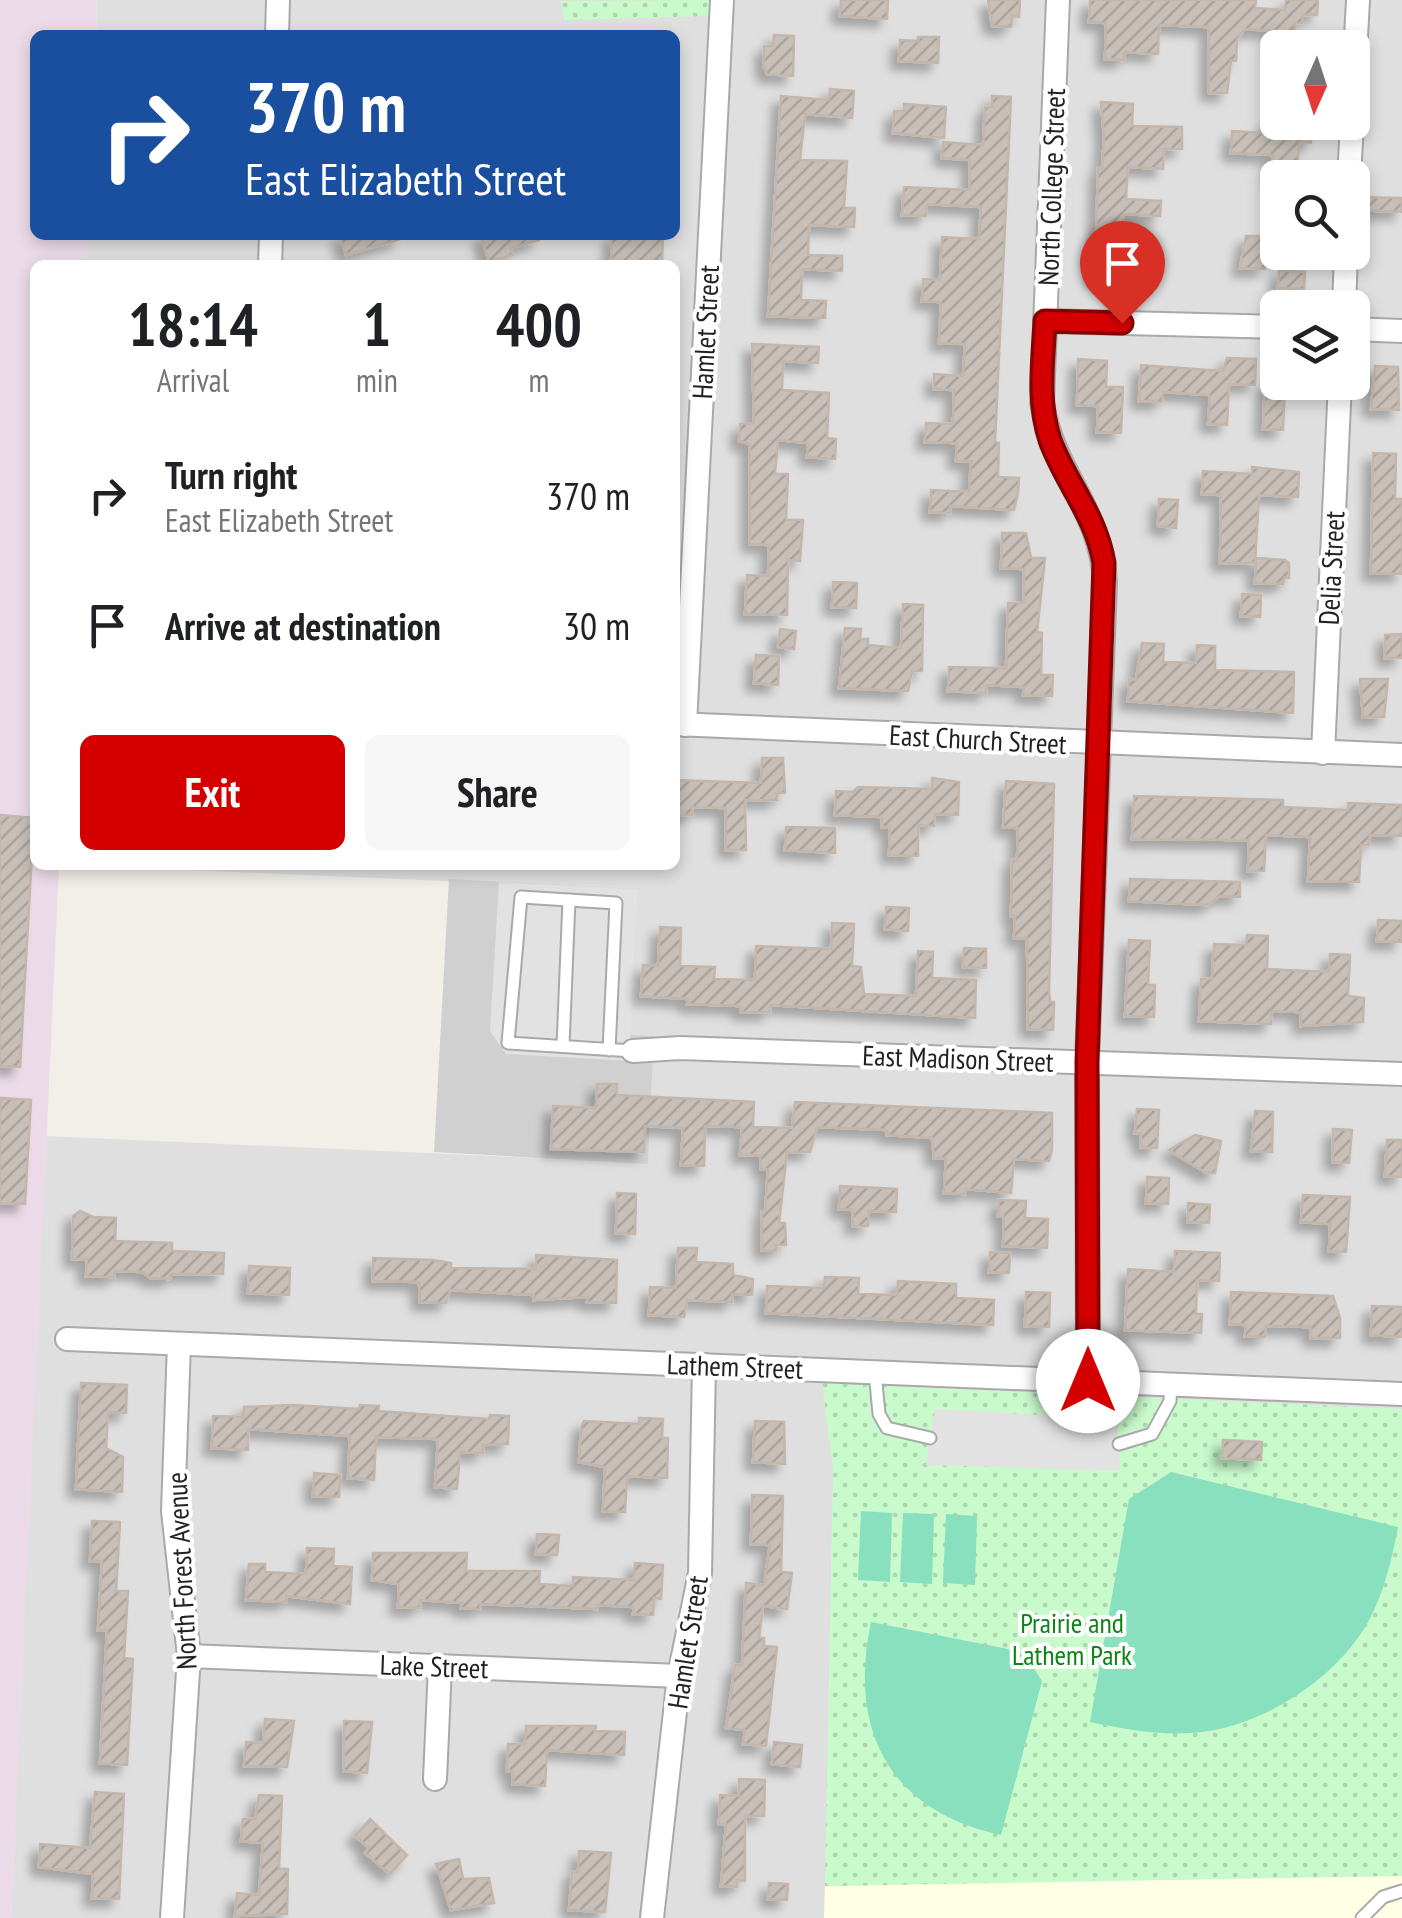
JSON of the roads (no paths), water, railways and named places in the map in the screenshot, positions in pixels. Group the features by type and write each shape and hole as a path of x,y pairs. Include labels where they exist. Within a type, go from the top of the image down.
{"street":[{"path":"277,30 278,0"},
{"name":"Hamlet Street","path":"680,724 722,0"},
{"name":"North College Street","path":"1058,0 1045,321 1045,420 1058,458 1091,514 1104,563 1087,1062 1088,1381"},
{"path":"1356,30 1358,0"},
{"path":"1045,321 1260,327"},
{"path":"1370,330 1402,331"},
{"name":"Delia Street","path":"1323,752 1339,400"},
{"name":"East Church Street","path":"680,724 1402,755"},
{"name":"East Madison Street","path":"633,1051 680,1048 1402,1074"},
{"name":"Lathem Street","path":"67,1339 1402,1394"},
{"name":"North Forest Avenue","path":"172,1918 189,1656 174,1511 179,1344"},
{"name":"Hamlet Street","path":"652,1918 679,1676 700,1573 704,1365"},
{"name":"Lake Street","path":"189,1656 679,1676"},
{"path":"436,1779 440,1666"}],"lane":[{"path":"609,1050 616,902 520,897 508,1043 609,1050 633,1051"},
{"path":"563,1046 569,900"},
{"path":"875,1372 878,1414 887,1428 930,1438"},
{"path":"1118,1444 1152,1434 1170,1401 1171,1384"},
{"path":"1362,1918 1383,1898 1402,1892"}],"park label":[{"name":"Prairie and Lathem Park","path":"1072,1638"}]}
